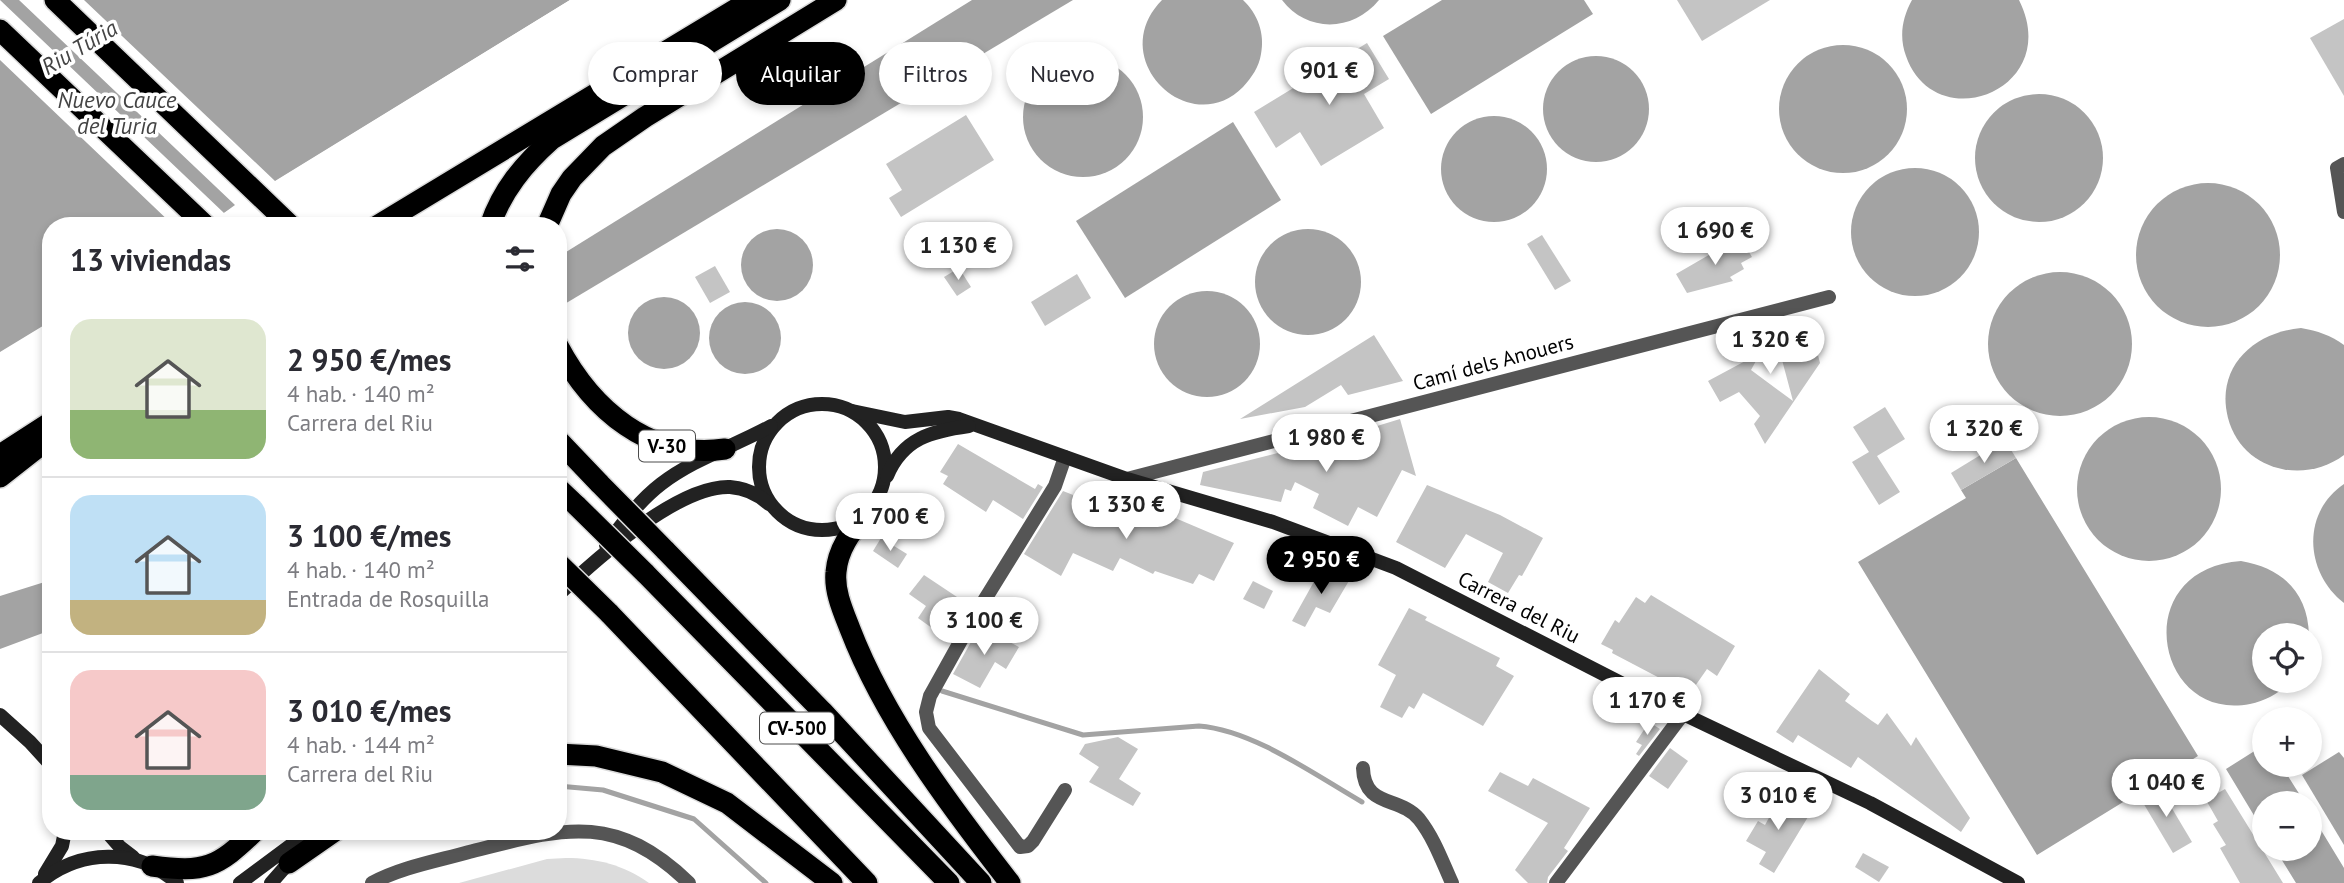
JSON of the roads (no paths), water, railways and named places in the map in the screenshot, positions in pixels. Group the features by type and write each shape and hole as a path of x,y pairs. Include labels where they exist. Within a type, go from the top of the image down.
{"highway":[{"path":"55,0 282,217"},
{"path":"392,217 751,0"},
{"path":"493,217 511,182 552,139 780,0"},
{"path":"551,217 572,178 603,146 645,117 836,0"},
{"path":"0,30 197,217"},
{"name":"V-30","path":"567,360 599,402 616,418 647,439 696,452 725,449"},
{"path":"0,455 42,428"},
{"path":"0,477 42,444"},
{"path":"567,449 822,711 981,883"},
{"name":"CV-500","path":"567,497 949,883"},
{"path":"868,511 848,536 841,550 836,582 856,647 894,718 974,836 1010,883"},
{"name":"CV-500","path":"567,572 867,883"},
{"path":"567,754 596,756 662,772 727,803 832,883"},
{"path":"159,871 189,870 216,864 228,857 246,840"},
{"path":"289,863 322,840"}],"street":[{"path":"2344,164 2337,168 2344,212"},
{"name":"Camí dels Anouers","path":"1127,479 1829,297"},
{"path":"820,403 837,405 852,411 866,421 881,442 886,468 884,483 877,498 868,511 841,528 826,531 796,525 783,518 764,494 759,465 766,437 789,413 804,406 820,403"},
{"name":"Carrera del Riu","path":"852,411 905,422 948,417 977,425 1127,479 1273,522 1396,568 1683,714 1870,803 2018,883"},
{"path":"590,565 650,493 684,469 776,424"},
{"name":"Carrera del Riu","path":"884,483 897,458 916,440 942,430 977,425"},
{"path":"1065,457 1055,486 935,685 926,712 929,728 1020,847 1028,846 1033,841 1065,790"},
{"path":"567,587 590,565 653,517 700,493 718,488 740,489 762,498 773,507"},
{"path":"1556,883 1683,714"},
{"path":"0,715 42,756"},
{"path":"1363,768 1363,781 1374,796 1417,816 1433,840 1452,883"},
{"path":"567,830 603,833 633,843 662,860 690,883"},
{"path":"40,882 55,859 62,840"},
{"path":"114,840 120,847 183,883"},
{"path":"240,883 298,840"},
{"path":"271,883 310,840"},
{"path":"372,883 407,869 518,840"},
{"path":"40,882 66,865 96,856 116,856 159,871"}],"water":[{"name":"Nuevo Cauce del Turia","path":"0,0 570,0 218,217 42,217 42,326 0,352"},
{"path":"972,0 1073,0 992,48 992,42 904,42"},
{"path":"1162,0 1243,0 1259,25 1262,47 1257,68 1243,87 1222,101 1200,104 1179,99 1161,86 1148,68 1143,46 1147,23"},
{"path":"1282,0 1379,0 1356,18 1330,24 1304,18 1292,11"},
{"path":"1442,0 1584,0 1593,14 1431,114 1383,36"},
{"path":"1912,0 2019,0 2028,32 2024,58 2011,79 1990,93 1966,98 1942,95 1921,81 1906,56 1903,42 1906,14"},
{"path":"1843,45 1867,50 1888,64 1902,85 1907,109 1902,133 1888,154 1867,168 1843,173 1819,168 1798,154 1784,133 1779,109 1784,85 1798,64 1819,50"},
{"path":"1596,56 1616,60 1634,71 1645,89 1649,109 1645,129 1634,147 1616,158 1596,162 1576,158 1558,147 1547,129 1543,109 1547,89 1558,71 1576,60"},
{"path":"879,58 879,105 897,105 567,303 567,251 803,105 865,105 865,66"},
{"path":"1119,70 1133,84 1142,105 1142,129 1133,150 1116,167 1095,176 1071,176 1050,167 1033,150 1024,129 1024,105 1119,105"},
{"path":"2039,94 2063,99 2084,113 2098,134 2103,158 2098,182 2084,203 2063,217 2039,222 2015,217 1994,203 1980,182 1975,158 1980,134 1994,113 2015,99"},
{"path":"1494,116 1514,120 1532,131 1543,149 1547,169 1543,189 1532,207 1514,218 1494,222 1474,218 1456,207 1445,189 1441,169 1445,149 1456,131 1474,120"},
{"path":"1233,122 1281,200 1125,298 1076,221"},
{"path":"1915,168 1939,173 1960,187 1974,208 1979,232 1974,256 1960,277 1939,291 1915,296 1891,291 1870,277 1856,256 1851,232 1856,208 1870,187 1891,173"},
{"path":"2208,183 2235,189 2259,204 2274,228 2280,255 2274,282 2259,306 2235,321 2208,327 2181,321 2157,306 2142,282 2136,255 2142,228 2157,204 2181,189"},
{"path":"777,229 791,232 803,239 810,251 813,265 810,279 803,291 791,298 777,301 763,298 751,291 744,279 741,265 744,251 751,239 763,232"},
{"path":"1308,229 1328,233 1346,244 1357,262 1361,282 1357,302 1346,320 1328,331 1308,335 1288,331 1270,320 1259,302 1255,282 1259,262 1270,244 1288,233"},
{"path":"2060,272 2087,278 2111,293 2126,317 2132,344 2126,371 2111,395 2087,410 2060,416 2033,410 2009,395 1994,371 1988,344 1994,317 2009,293 2033,278"},
{"path":"1207,291 1227,295 1245,306 1256,324 1260,344 1256,364 1245,382 1227,393 1207,397 1187,393 1169,382 1158,364 1154,344 1158,324 1169,306 1187,295"},
{"path":"664,297 684,303 694,313 700,333 694,353 684,363 664,369 644,363 634,353 628,333 634,313 644,303"},
{"path":"745,302 765,308 775,318 781,338 775,358 765,368 745,374 725,368 715,358 709,338 715,318 725,308"},
{"path":"2301,328 2324,334 2344,345 2344,455 2311,469 2293,470 2276,468 2260,461 2246,450 2235,436 2225,400 2227,383 2242,355 2268,337"},
{"path":"2149,417 2176,423 2200,438 2215,462 2221,489 2215,516 2200,540 2176,555 2149,561 2122,555 2098,540 2083,516 2077,489 2083,462 2098,438 2122,423"},
{"path":"2016,458 2198,756 2037,855 1858,562 1966,498 1961,490"},
{"path":"2344,484 2344,603 2322,576 2313,543 2320,511 2330,496"},
{"path":"2241,561 2256,564 2269,569 2290,584 2304,606 2307,623 2252,623 2252,693 2276,693 2267,699 2250,704 2218,704 2192,691 2175,669 2167,643 2169,615 2181,589 2205,570"},
{"path":"42,583 42,633 0,649 0,596"},
{"path":"2339,752 2344,758 2344,845 2322,808 2322,791 2312,791 2303,777 2322,777 2322,763"},
{"path":"2252,753 2252,777 2289,777 2297,791 2252,791 2252,812 2226,769"},
{"path":"2322,832 2344,868 2344,883 2296,883 2282,861 2322,861"}],"waterway":[{"path":"942,691 1083,735 1199,726 1220,729 1283,755 1362,802"},
{"path":"567,787 603,790 694,819 766,883"}],"water label":[{"name":"Riu Túria","path":"79,47"}]}
